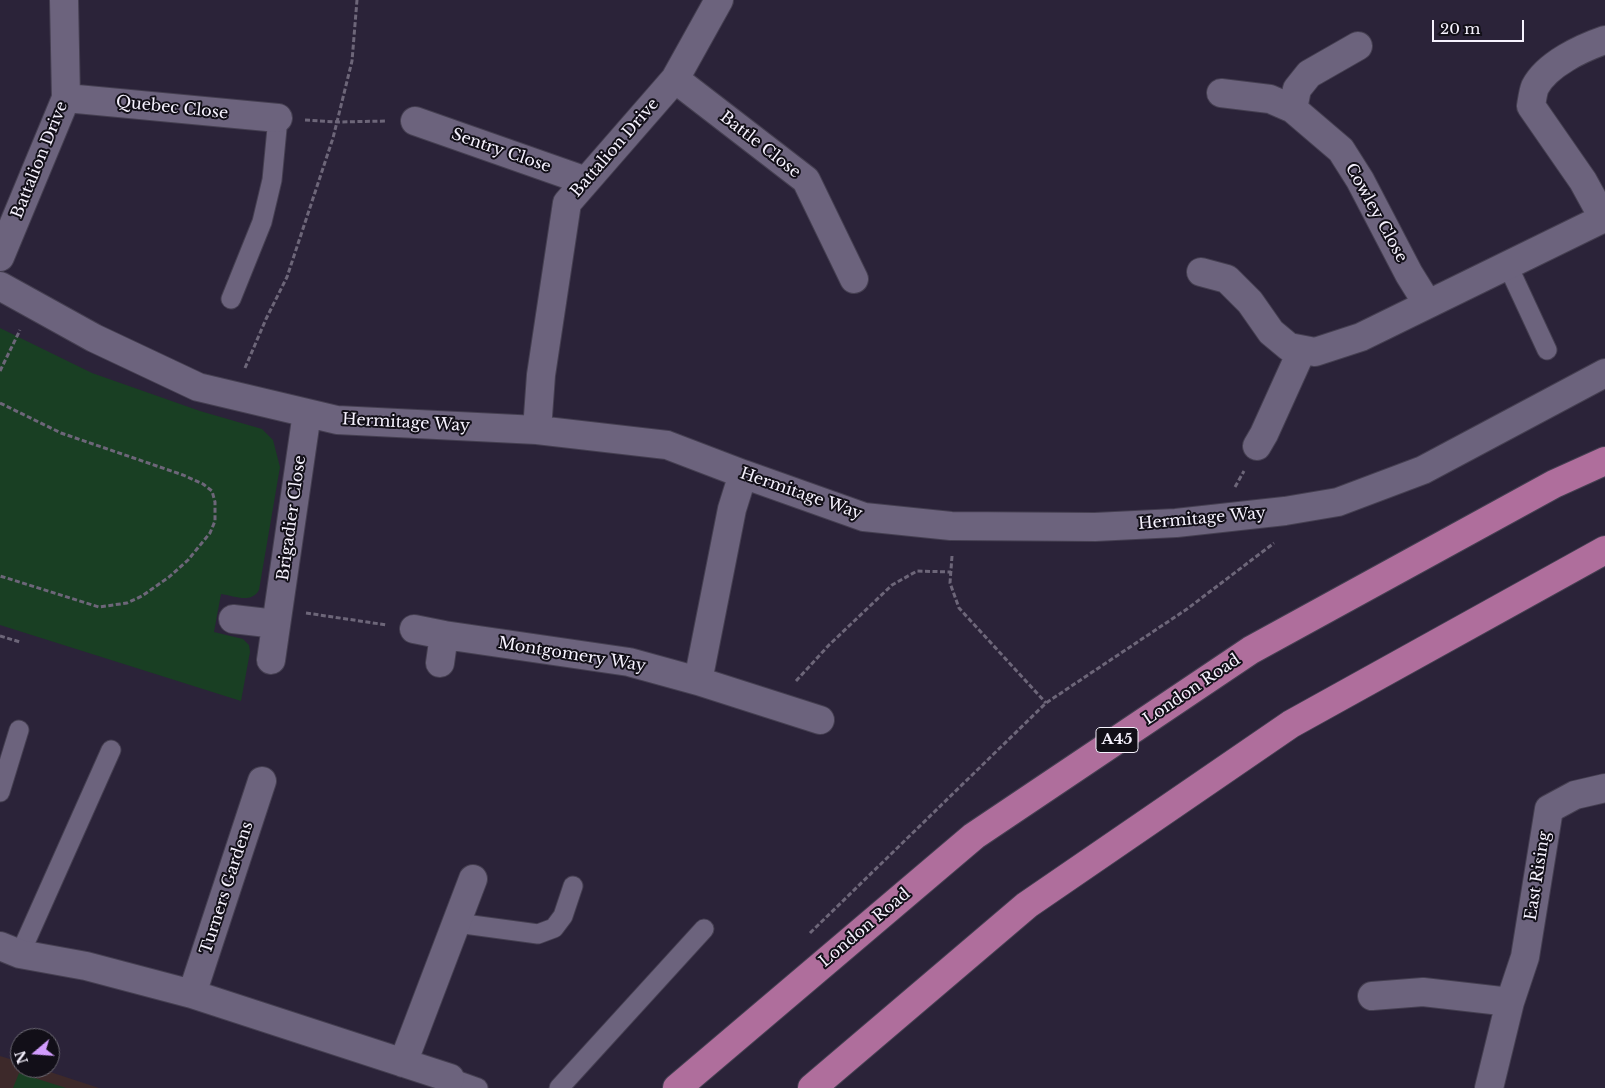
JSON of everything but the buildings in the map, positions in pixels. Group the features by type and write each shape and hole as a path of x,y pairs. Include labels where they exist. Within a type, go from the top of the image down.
{"highway":[{"name":"London Road","path":"677,1088 967,842 991,825 1251,650 1554,484 1605,461"},
{"path":"812,1088 1027,905 1291,724 1605,550"}],"street":[{"name":"Battalion Drive","path":"0,257 66,98 64,0"},
{"name":"Battalion Drive","path":"537,430 542,375 568,202 674,78 719,0"},
{"path":"1201,272 1228,279 1250,302 1271,332 1289,347 1315,352 1361,337 1427,303 1602,220 1583,181 1531,106 1534,88 1545,72 1584,47 1605,40"},
{"path":"1293,109 1297,89 1309,74 1358,46"},
{"name":"Battle Close","path":"674,78 806,180 854,279"},
{"name":"Cowley Close","path":"1221,93 1270,99 1293,109 1341,150 1360,180 1409,274 1427,303"},
{"name":"Quebec Close","path":"66,98 278,118"},
{"name":"Sentry Close","path":"415,120 586,181"},
{"name":"Hermitage Way","path":"0,286 94,338 198,387 337,420 537,430 667,445 743,474 864,516 951,526 1111,526 1176,523 1286,511 1338,502 1423,470 1605,373"},
{"path":"1257,446 1273,417 1302,350"},
{"name":"Brigadier Close","path":"271,660 307,413"},
{"path":"698,681 732,509 743,474"},
{"path":"233,619 277,616"},
{"name":"Montgomery Way","path":"414,629 629,662 698,681 820,720"},
{"path":"440,662 444,635"},
{"name":"Turners Gardens","path":"192,994 262,781"},
{"name":"East Rising","path":"1489,1088 1510,1002 1525,956 1549,809 1575,795 1605,788"},
{"path":"403,1063 473,878"},
{"path":"10,950 86,966 192,994 450,1078"},
{"path":"1372,996 1423,992 1510,1002"}],"lane":[{"path":"231,299 262,222 272,180 278,118"},
{"path":"1508,266 1548,350"},
{"path":"0,792 5,757 19,730"},
{"path":"10,950 111,750"},
{"path":"457,923 538,934 554,928 563,916 573,886"},
{"path":"559,1088 704,929"},
{"path":"450,1078 478,1088"}],"path":[{"path":"237,396 247,361 287,277 337,122 352,61 357,0"},
{"path":"278,118 337,122 415,120"},
{"path":"0,371 33,304"},
{"path":"0,403 61,434 183,475 203,484 212,491 215,502 215,521 210,533 195,553 169,577 142,596 127,603 99,607 0,576"},
{"path":"808,935 1046,702 1187,609 1279,540"},
{"path":"774,705 829,645 892,585 917,571 951,572"},
{"path":"277,616 414,629"},
{"path":"0,636 20,642"}],"shaded area":[{"path":"0,1056 10,1059 10,1078 60,1078 60,1075 99,1088 0,1088"}],"green space":[{"path":"0,328 92,373 200,411 262,429 273,440 280,467 259,590 252,597 247,598 221,594 214,632 243,639 249,645 250,652 241,701 0,625"},
{"path":"17,1078 35,1078 66,1088 13,1088"}]}
